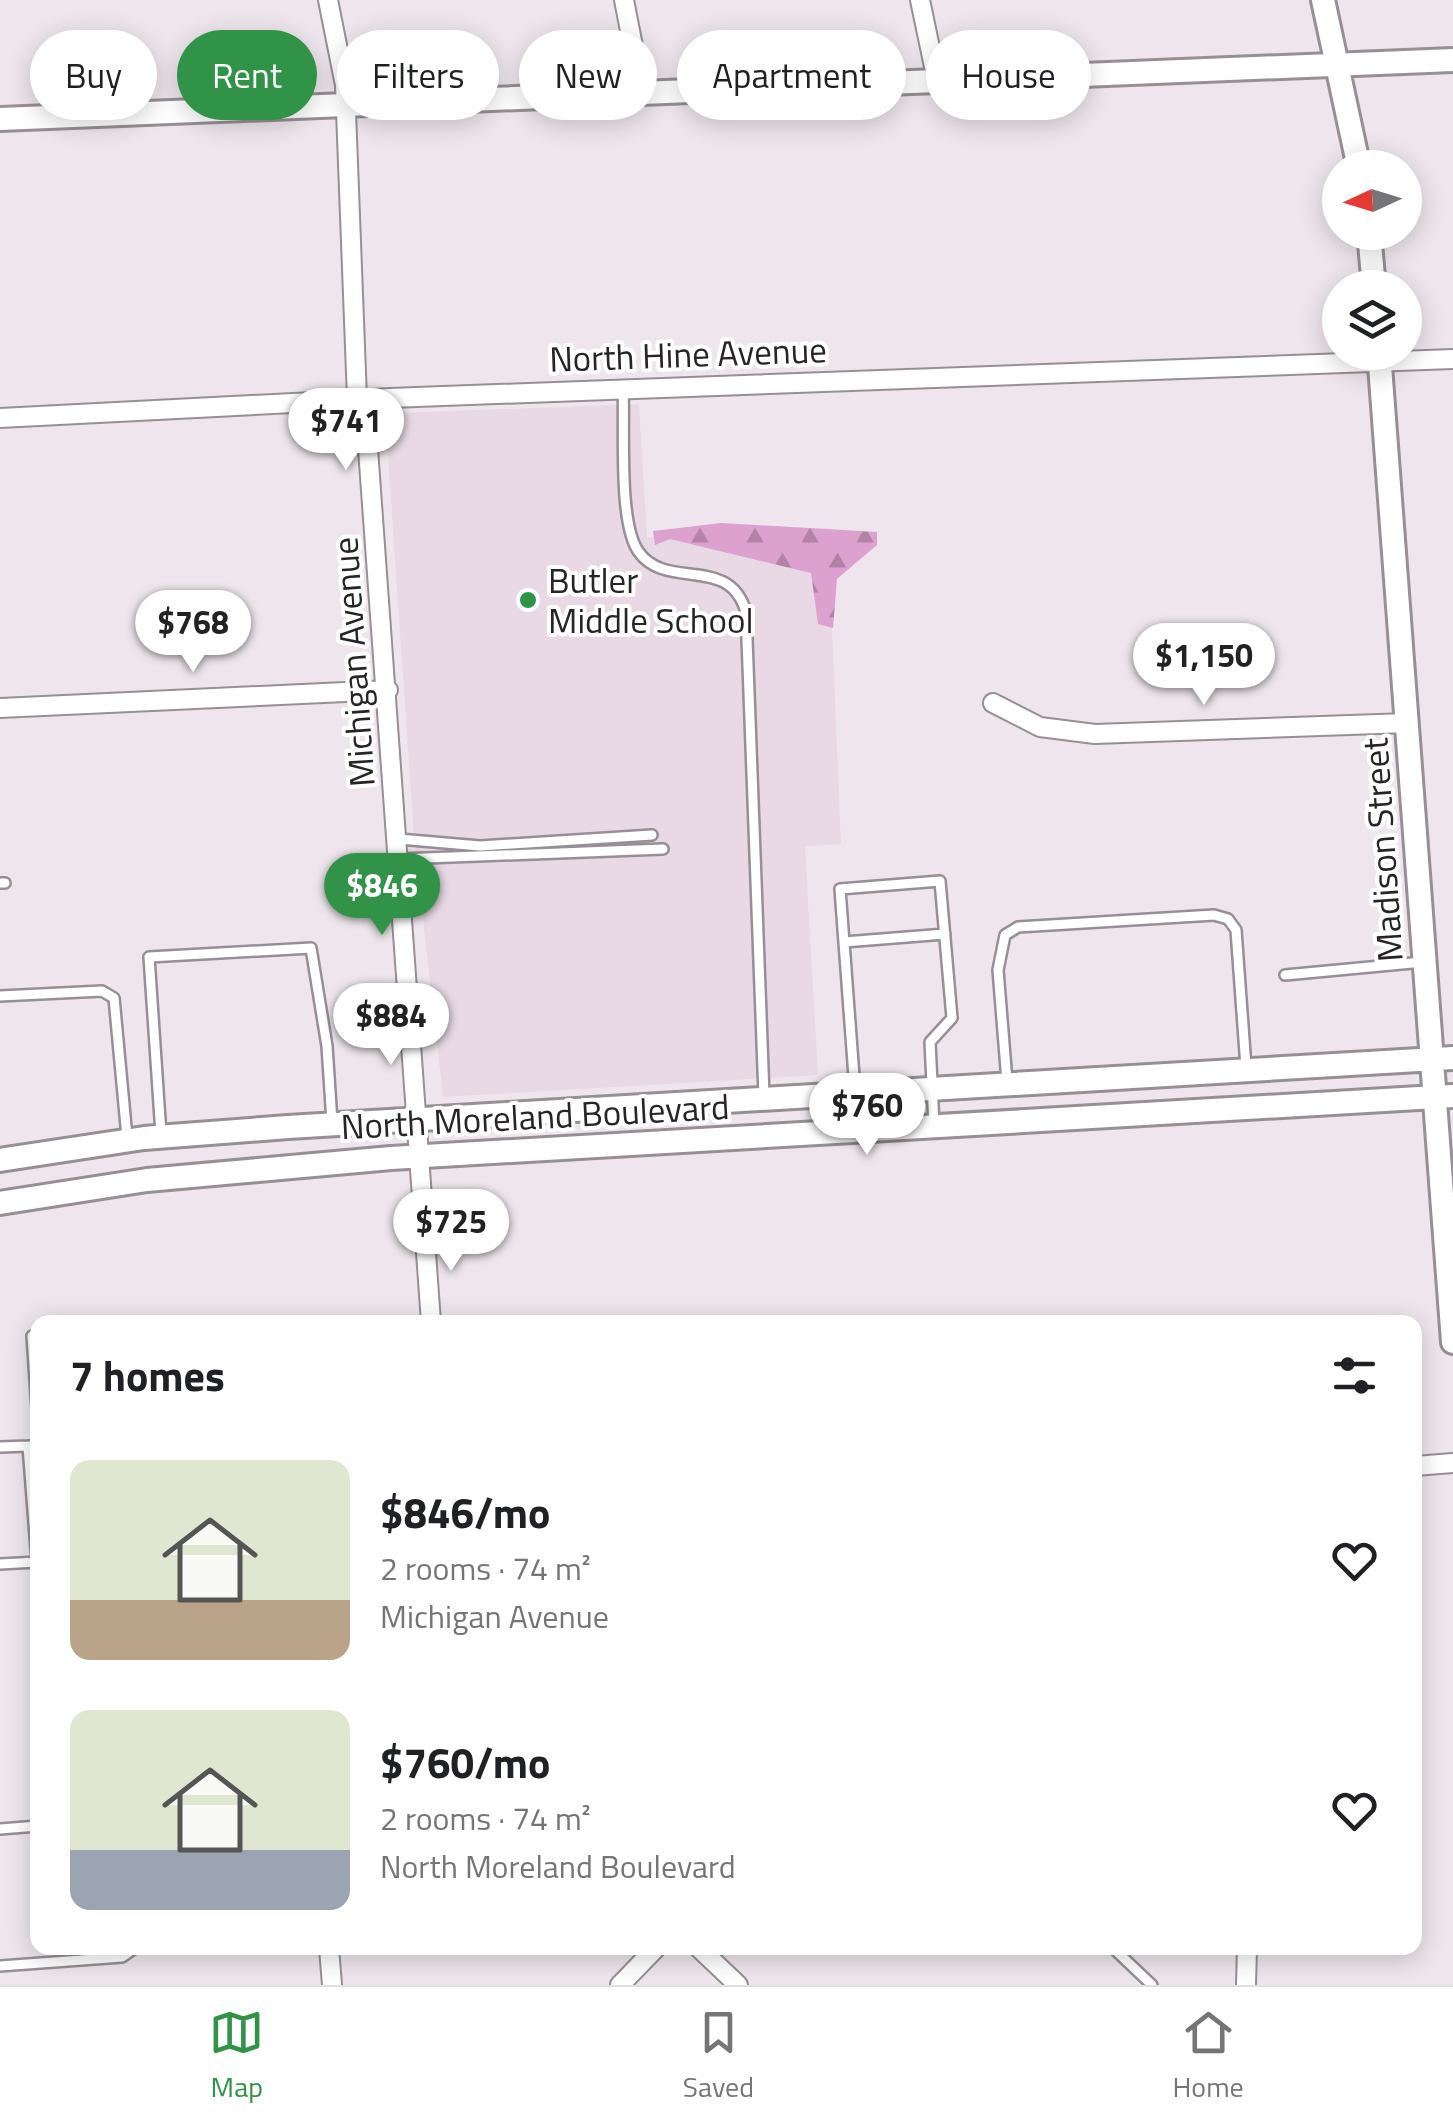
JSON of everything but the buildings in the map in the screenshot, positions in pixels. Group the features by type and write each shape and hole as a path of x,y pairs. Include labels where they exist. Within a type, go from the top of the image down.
{"street":[{"name":"Michigan Avenue","path":"328,0 337,52"},
{"path":"624,0 630,30"},
{"path":"920,0 926,30"},
{"path":"1323,0 1355,150"},
{"path":"1091,75 1453,60"},
{"path":"657,91 926,81"},
{"path":"0,118 337,105"},
{"name":"Michigan Avenue","path":"347,120 356,399 367,434 388,690 431,1315"},
{"name":"North Hine Avenue","path":"1422,357 1453,358"},
{"name":"North Hine Avenue","path":"0,418 1322,359"},
{"name":"Madison Street","path":"1381,370 1426,962 1443,1059 1453,1342"},
{"path":"0,708 388,690"},
{"path":"993,703 1040,727 1096,734 1408,723"},
{"name":"North Moreland Boulevard","path":"0,1160 161,1136 332,1124 1443,1059"},
{"path":"1293,1067 1297,1106"},
{"name":"North Moreland Boulevard","path":"0,1204 147,1180 310,1165 1444,1096"},
{"path":"541,1114 544,1150"},
{"path":"308,1126 310,1165"},
{"path":"1422,1465 1453,1462"},
{"path":"329,1955 332,1985"},
{"path":"620,1985 649,1955"},
{"path":"706,1955 738,1985"},
{"path":"1246,1985 1247,1955"}],"lane":[{"path":"623,389 629,522 640,553 662,570 703,572 722,579 737,592 746,612 764,1100"},
{"path":"399,838 480,846 652,834"},
{"path":"400,858 662,849"},
{"path":"856,1094 840,889 940,881 952,1018 930,1042 934,1128"},
{"path":"1007,1085 1000,948 1005,936 1018,927 1214,916 1228,919 1236,930 1246,1070"},
{"path":"844,942 946,934"},
{"path":"161,1136 149,957 311,948 327,1046 332,1124"},
{"path":"1285,975 1426,962"},
{"path":"0,996 102,991 114,998 128,1140"},
{"path":"0,1447 30,1446"},
{"path":"0,1564 30,1562"},
{"path":"0,1829 30,1827"},
{"path":"0,1966 125,1955"},
{"path":"1120,1955 1152,1985"}],"shaded area":[{"path":"639,404 647,537 828,528 841,844 805,846 818,1075 443,1097 414,838 386,426 390,416 398,413"}],"green space":[{"path":"721,523 877,532 877,545 837,579 833,628 818,624 811,573 670,539 655,545 653,531"}],"place":[{"name":"Butler Middle School","path":"528,600"}]}
